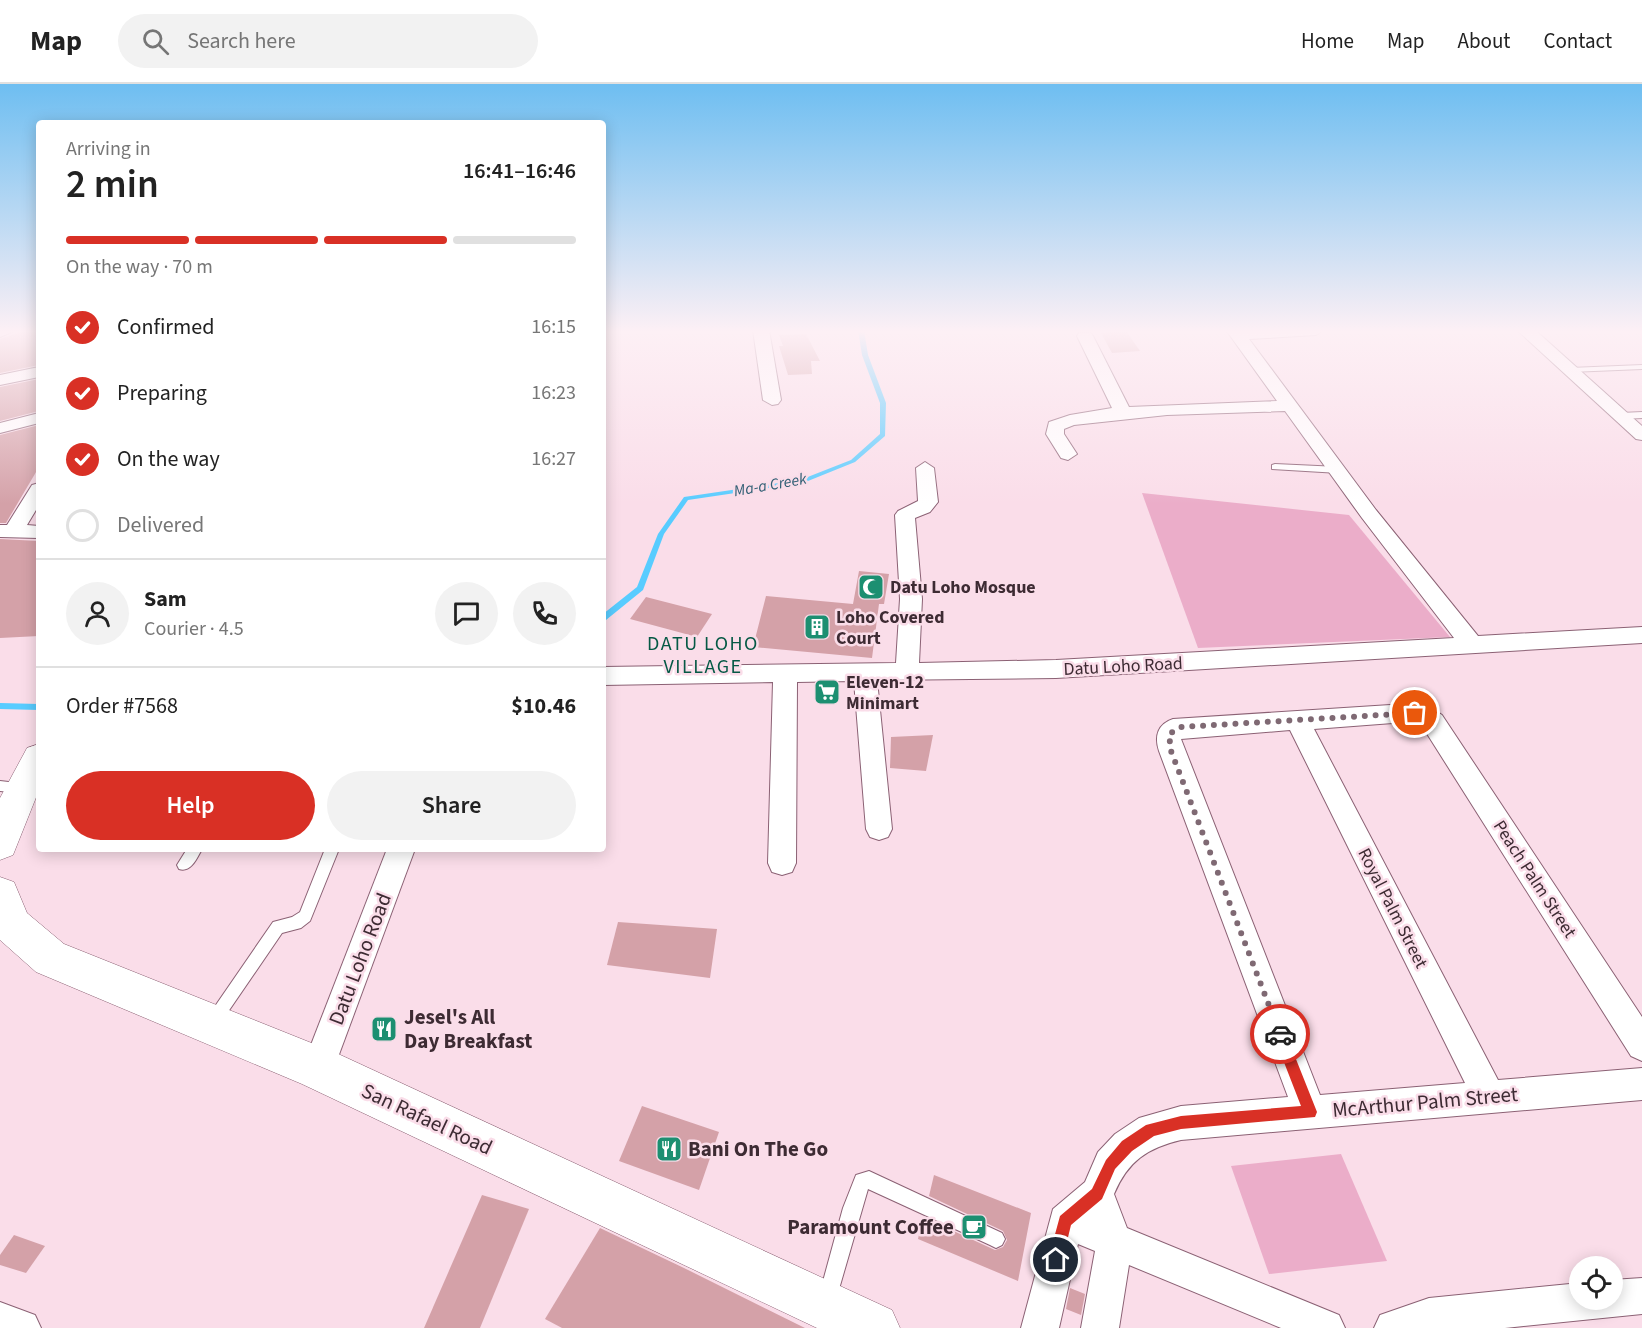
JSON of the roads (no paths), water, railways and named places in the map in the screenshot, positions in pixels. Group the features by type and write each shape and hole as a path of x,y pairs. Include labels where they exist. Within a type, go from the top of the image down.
{"main road":[{"path":"0,844 11,787 36,761"},
{"name":"San Rafael Road","path":"0,894 2,907 13,926 50,958 318,1068 874,1328"}],"street":[{"path":"770,388 772,400"},
{"path":"1111,388 1123,413"},
{"path":"1277,388 1369,514 1473,646"},
{"path":"1590,388 1642,435"},
{"path":"1068,454 1055,434 1054,426 1060,422 1123,413 1291,406"},
{"path":"0,428 36,419"},
{"path":"907,672 911,599 904,525 905,516 923,508 928,502 925,468"},
{"path":"6,531 36,493"},
{"path":"6,531 36,532"},
{"name":"Datu Loho Road","path":"606,676 865,673 1136,666 1642,635"},
{"path":"782,863 785,673"},
{"path":"865,673 879,829"},
{"name":"Peach Palm Street","path":"1297,720 1406,713 1424,716 1439,728 1642,1045"},
{"path":"1297,720 1181,727 1169,734 1171,751 1310,1112"},
{"name":"Royal Palm Street","path":"1297,720 1489,1097"},
{"name":"Datu Loho Road","path":"318,1068 400,852"},
{"name":"McArthur Palm Street","path":"1065,1221 1097,1194 1110,1164 1127,1146 1151,1130 1181,1123 1642,1084"},
{"path":"1097,1194 1114,1243 1100,1328"},
{"path":"1040,1328 1065,1221 1326,1328"},
{"path":"1623,1298 1642,1296"},
{"path":"1394,1328 1429,1317 1569,1303"},
{"path":"0,1322 22,1328"}],"lane":[{"path":"1621,416 1642,415"},
{"path":"1275,467 1339,470"},
{"path":"184,865 193,852"},
{"path":"212,1023 278,927 296,923 304,916 331,852"},
{"path":"825,1306 852,1208 862,1181 869,1180 996,1239"}],"waterway":[{"name":"Ma-a Creek","path":"606,616 640,588 661,534 686,498 801,482 853,461 883,435 883,403 877,388"},
{"name":"Ma-a Creek","path":"0,706 36,707"}],"place":[{"name":"Datu Loho Mosque","path":"871,587"},
{"name":"Loho Covered Court","path":"817,627"},
{"name":"Eleven-12 Minimart","path":"827,692"},
{"name":"Jesel's All Day Breakfast","path":"384,1029"},
{"name":"Bani On The Go","path":"669,1149"},
{"name":"Paramount Coffee","path":"974,1227"}],"district":[{"name":"DATU LOHO VILLAGE","path":"703,654"}]}
